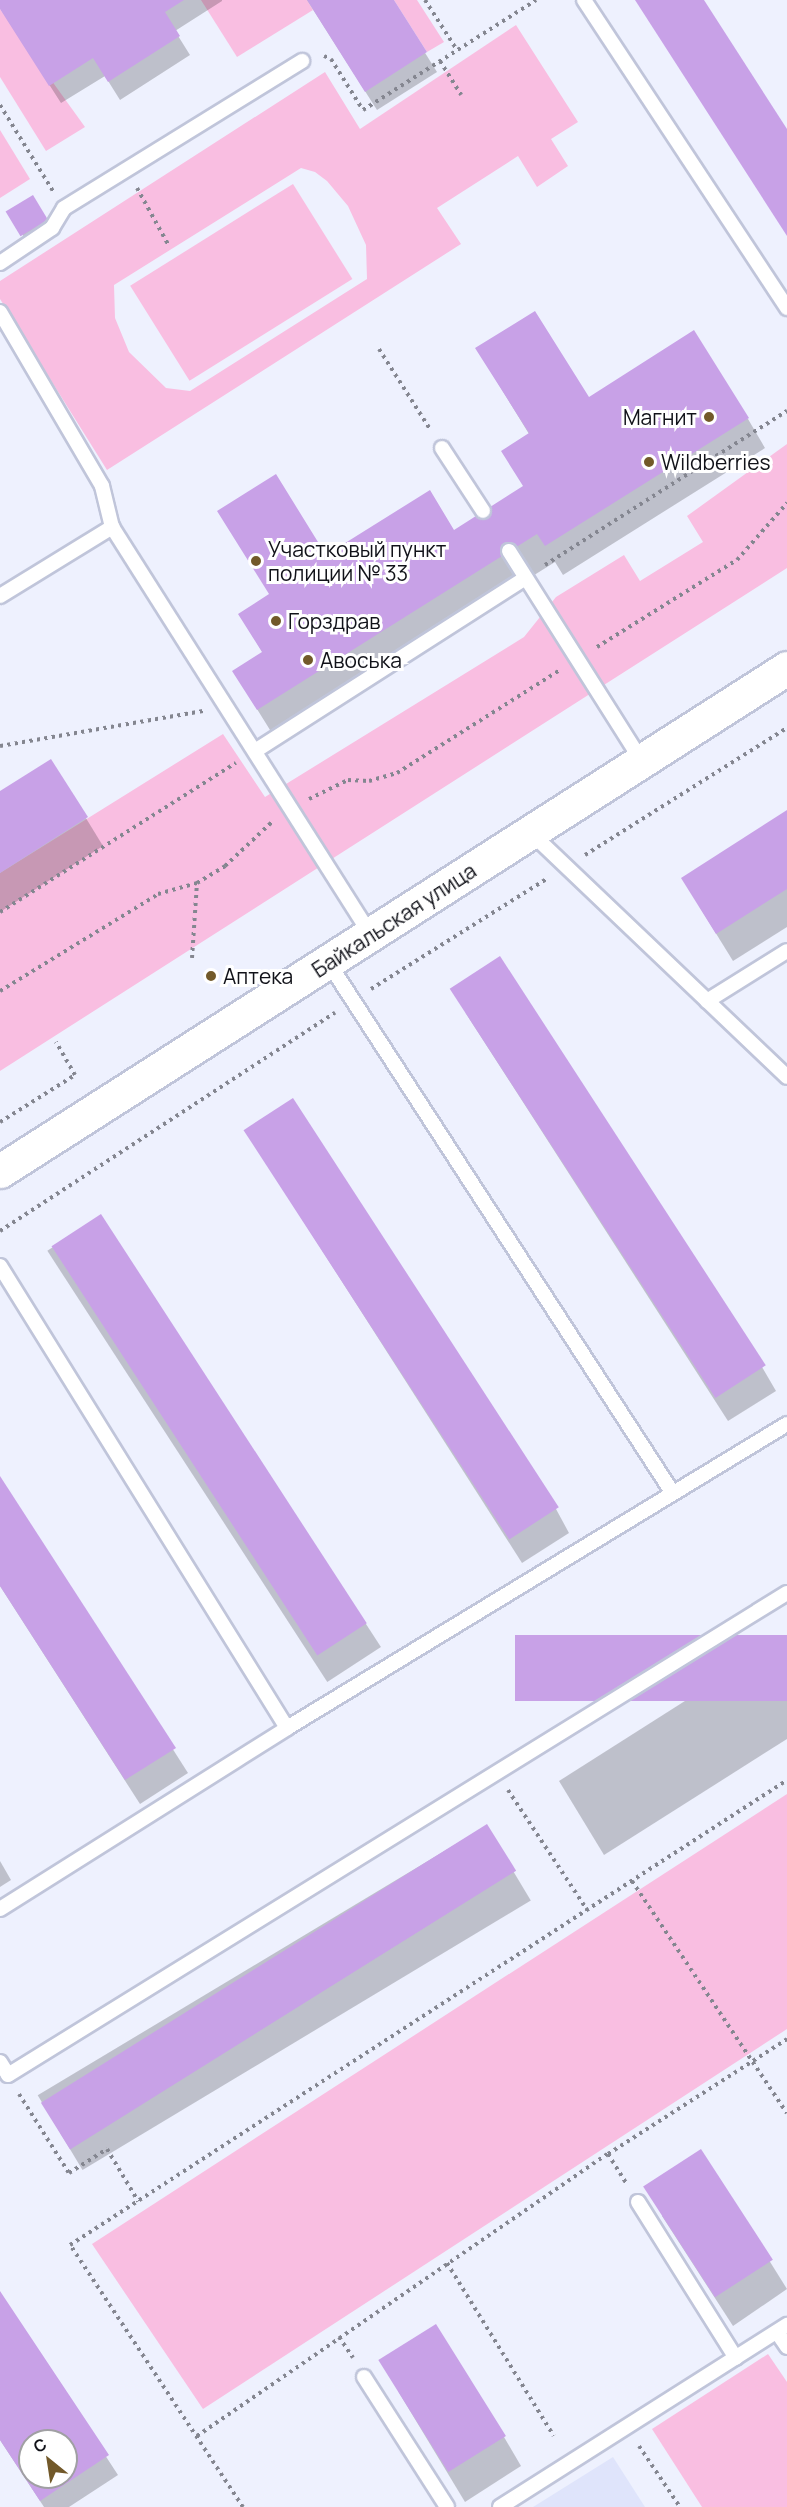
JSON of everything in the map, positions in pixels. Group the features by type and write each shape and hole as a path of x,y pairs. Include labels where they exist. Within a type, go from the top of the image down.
{"street":[{"name":"Байкальская улица","path":"0,1171 787,668"}],"lane":[{"path":"584,0 787,308"},
{"path":"0,263 52,228 64,208 302,61"},
{"path":"0,312 102,486 112,527 370,934"},
{"path":"442,448 483,511"},
{"path":"0,596 112,527"},
{"path":"509,551 524,579 642,761"},
{"path":"255,752 524,579"},
{"path":"530,832 787,1077"},
{"path":"707,1001 787,951"},
{"path":"328,962 672,1492"},
{"path":"0,1266 287,1728"},
{"path":"0,1910 287,1728 787,1424"},
{"path":"0,2062 8,2075 787,1593"},
{"path":"638,2202 736,2358"},
{"path":"500,2507 782,2329 787,2347"},
{"path":"364,2377 447,2507"}],"path":[{"path":"425,0 457,50"},
{"path":"302,61 317,54 331,59 363,110 536,0"},
{"path":"440,60 461,95"},
{"path":"0,105 64,208"},
{"path":"126,169 169,246"},
{"path":"379,349 442,448"},
{"path":"524,579 787,411"},
{"path":"0,991 159,894 197,883 225,866 264,827 291,810 348,780 369,781 397,773 737,560 787,503"},
{"path":"0,746 226,707"},
{"path":"0,1231 353,1000 787,728"},
{"path":"0,912 255,752"},
{"path":"192,958 197,883"},
{"path":"0,1122 75,1075 56,1042"},
{"path":"497,1773 587,1910"},
{"path":"243,2507 70,2245 787,1780"},
{"path":"633,1881 787,2113"},
{"path":"197,2436 608,2154 787,2039"},
{"path":"8,2075 69,2173 107,2149 138,2201"},
{"path":"608,2154 638,2202"},
{"path":"447,2263 554,2436"},
{"path":"627,2428 680,2507"}],"shaded area":[{"path":"201,0 307,0 313,10 237,57"},
{"path":"394,0 417,0 444,42 427,52"},
{"path":"0,9 85,127 46,151 0,77"},
{"path":"516,25 578,122 551,139 568,166 537,187 518,156 437,208 461,244 107,470 0,299 0,281 325,72 360,129","holes":["301,168 315,172 327,181 348,206 366,245 367,279 190,391 166,388 129,352 115,318 114,285"]},
{"path":"0,130 30,179 0,198"},
{"path":"293,184 352,279 190,381 130,286"},
{"path":"787,444 787,568 0,1071 0,873 223,734 265,797 524,637 556,597 624,555 640,581 703,542 687,516"},
{"path":"787,1794 787,2029 203,2409 92,2244"},
{"path":"768,2354 787,2382 787,2507 702,2507 652,2429"},
{"path":"613,2457 645,2507 533,2507"}],"building":[{"path":"0,0 184,0 165,12 180,36 108,82 93,58 49,86 0,9"},
{"path":"307,0 394,0 427,52 365,92"},
{"path":"635,0 704,0 787,129 787,236"},
{"path":"33,195 48,220 21,236 6,211"},
{"path":"535,311 589,397 694,330 749,418 545,546 537,534 257,710 232,671 262,652 238,614 269,594 217,511 276,474 326,555 430,490 454,530 523,486 501,451 529,433 475,348"},
{"path":"51,759 88,817 0,873 0,791"},
{"path":"787,810 787,889 716,934 681,878"},
{"path":"500,956 766,1365 715,1398 450,989"},
{"path":"293,1098 559,1507 509,1539 244,1130"},
{"path":"101,1214 367,1623 317,1655 52,1246"},
{"path":"0,1476 176,1748 125,1780 0,1586"},
{"path":"515,1635 787,1635 787,1701 515,1701"},
{"path":"487,1824 516,1871 70,2149 41,2103"},
{"path":"701,2149 773,2260 715,2297 643,2187"},
{"path":"0,2291 109,2455 78,2476 78,2429 18,2429 18,2467 0,2440"},
{"path":"436,2324 506,2436 448,2472 378,2360"},
{"path":"32,2489 58,2489 40,2501"}],"place":[{"name":"Магнит","path":"709,417"},
{"name":"Wildberries","path":"649,462"},
{"name":"Участковый пункт полиции № 33","path":"256,561"},
{"name":"Горздрав","path":"276,621"},
{"name":"Авоська","path":"308,660"},
{"name":"Аптека","path":"211,976"}]}
